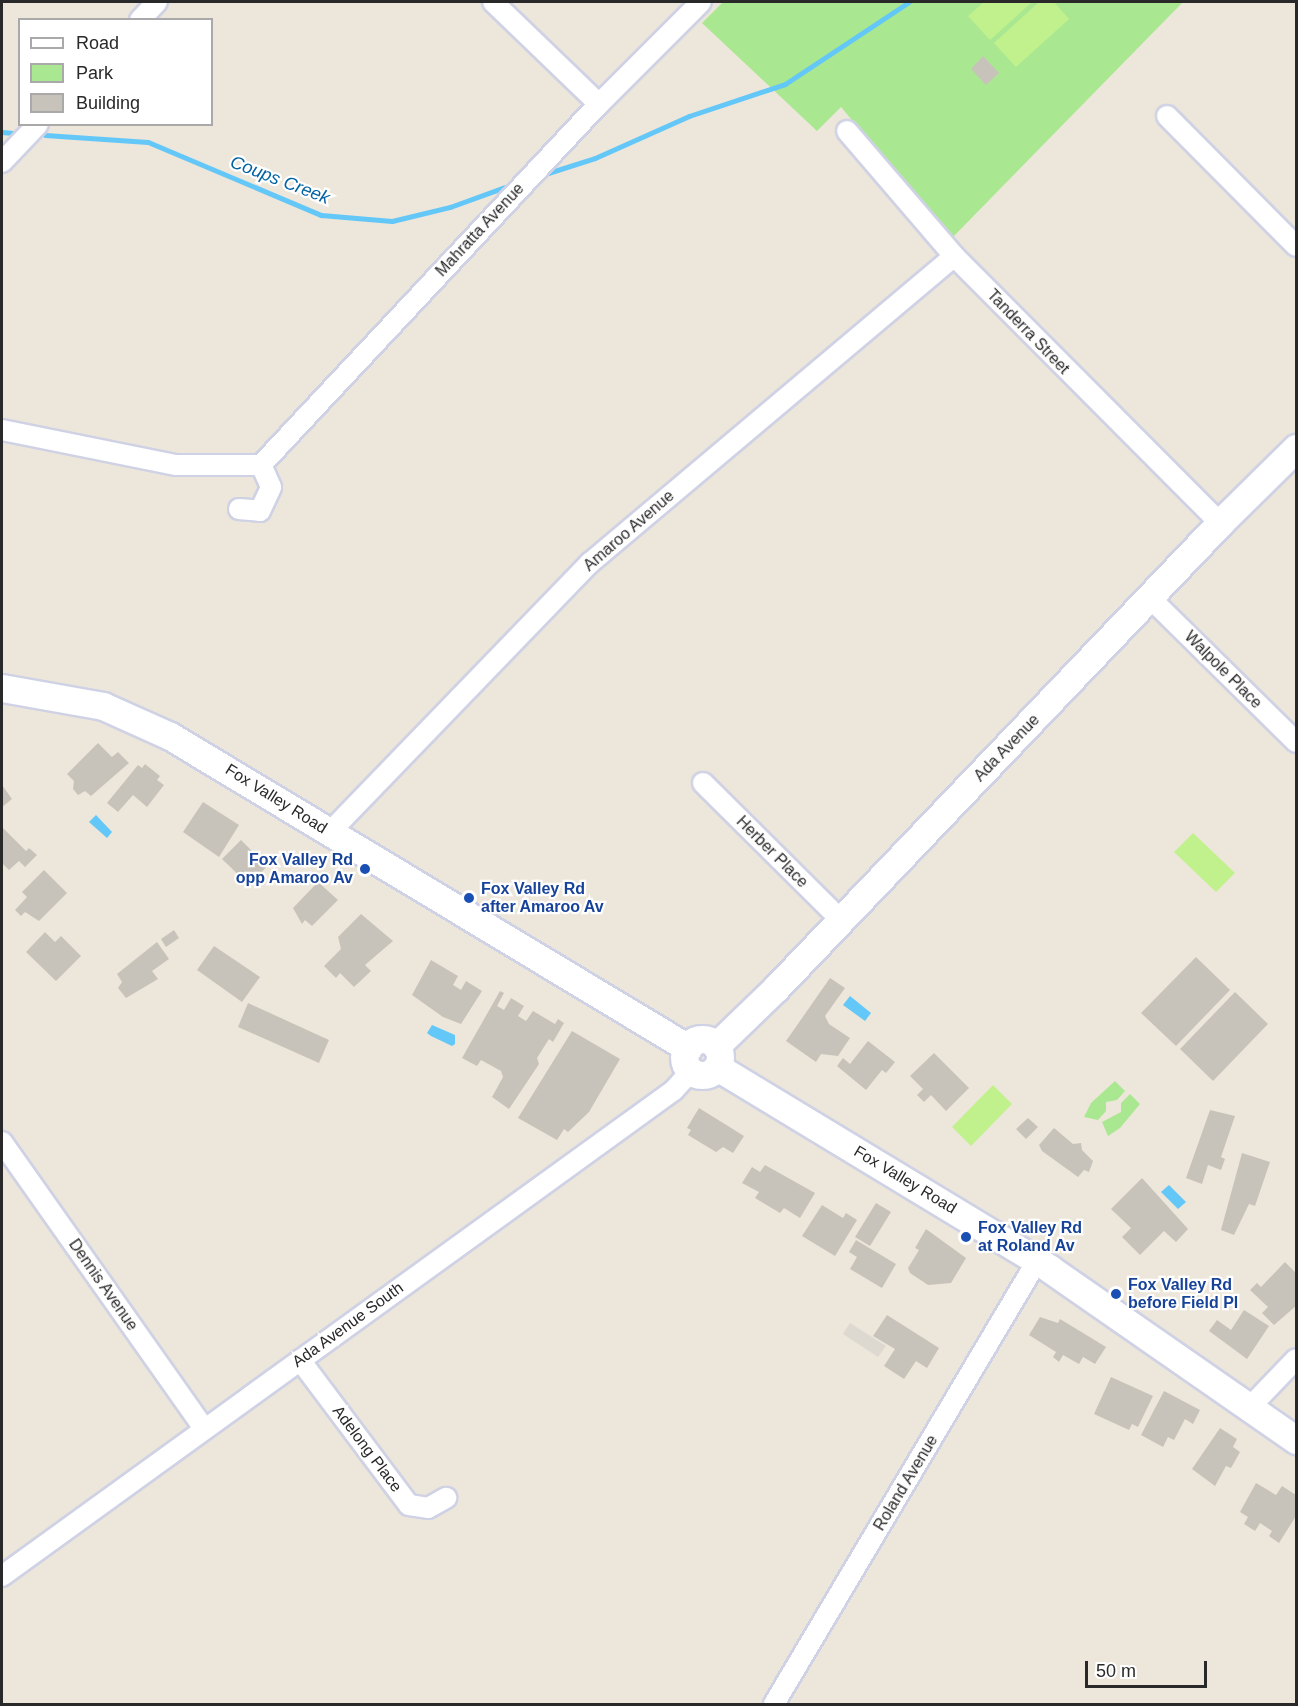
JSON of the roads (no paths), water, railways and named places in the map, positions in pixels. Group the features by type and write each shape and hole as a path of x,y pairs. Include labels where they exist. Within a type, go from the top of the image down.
{"main road":[{"name":"Ada Avenue","path":"703,1058 841,920 1220,523 1296,448"},
{"name":"Fox Valley Road","path":"2,688 56,695 117,711 201,753 329,833 1037,1261 1296,1440"}],"street":[{"path":"142,18 157,2"},
{"path":"493,2 598,104"},
{"name":"Mahratta Avenue","path":"261,465 598,104 701,2"},
{"path":"1167,116 1296,246"},
{"path":"2,162 36,126"},
{"name":"Tanderra Street","path":"847,132 954,256 1220,523"},
{"name":"Amaroo Avenue","path":"329,833 590,563 954,256"},
{"path":"2,430 176,465 261,465 271,487 260,511 238,509"},
{"name":"Walpole Place","path":"1150,598 1296,742"},
{"name":"Herber Place","path":"703,783 841,920"},
{"name":"Ada Avenue South","path":"2,1576 674,1090 703,1058"},
{"name":"Dennis Avenue","path":"2,1142 204,1428"},
{"name":"Roland Avenue","path":"774,1704 1037,1261"},
{"path":"1250,1407 1296,1359"},
{"name":"Adelong Place","path":"300,1360 409,1505 428,1508 446,1498"}],"water":[{"path":"96,815 112,832 107,838 89,822"},
{"path":"850,996 871,1013 865,1021 843,1005"},
{"path":"432,1025 455,1035 455,1044 452,1046 427,1033"},
{"path":"1169,1185 1186,1202 1178,1209 1161,1192"}],"waterway":[{"name":"Coups Creek","path":"548,173 595,158 689,116 785,84 909,2"},
{"name":"Coups Creek","path":"2,132 13,133"},
{"name":"Coups Creek","path":"45,135 148,142 321,215 392,221 450,207 505,187"}],"place":[{"name":"Fox Valley Rd opp Amaroo Av","path":"365,869"},
{"name":"Fox Valley Rd after Amaroo Av","path":"469,898"},
{"name":"Fox Valley Rd at Roland Av","path":"966,1237"},
{"name":"Fox Valley Rd before Field Pl","path":"1116,1294"}]}
